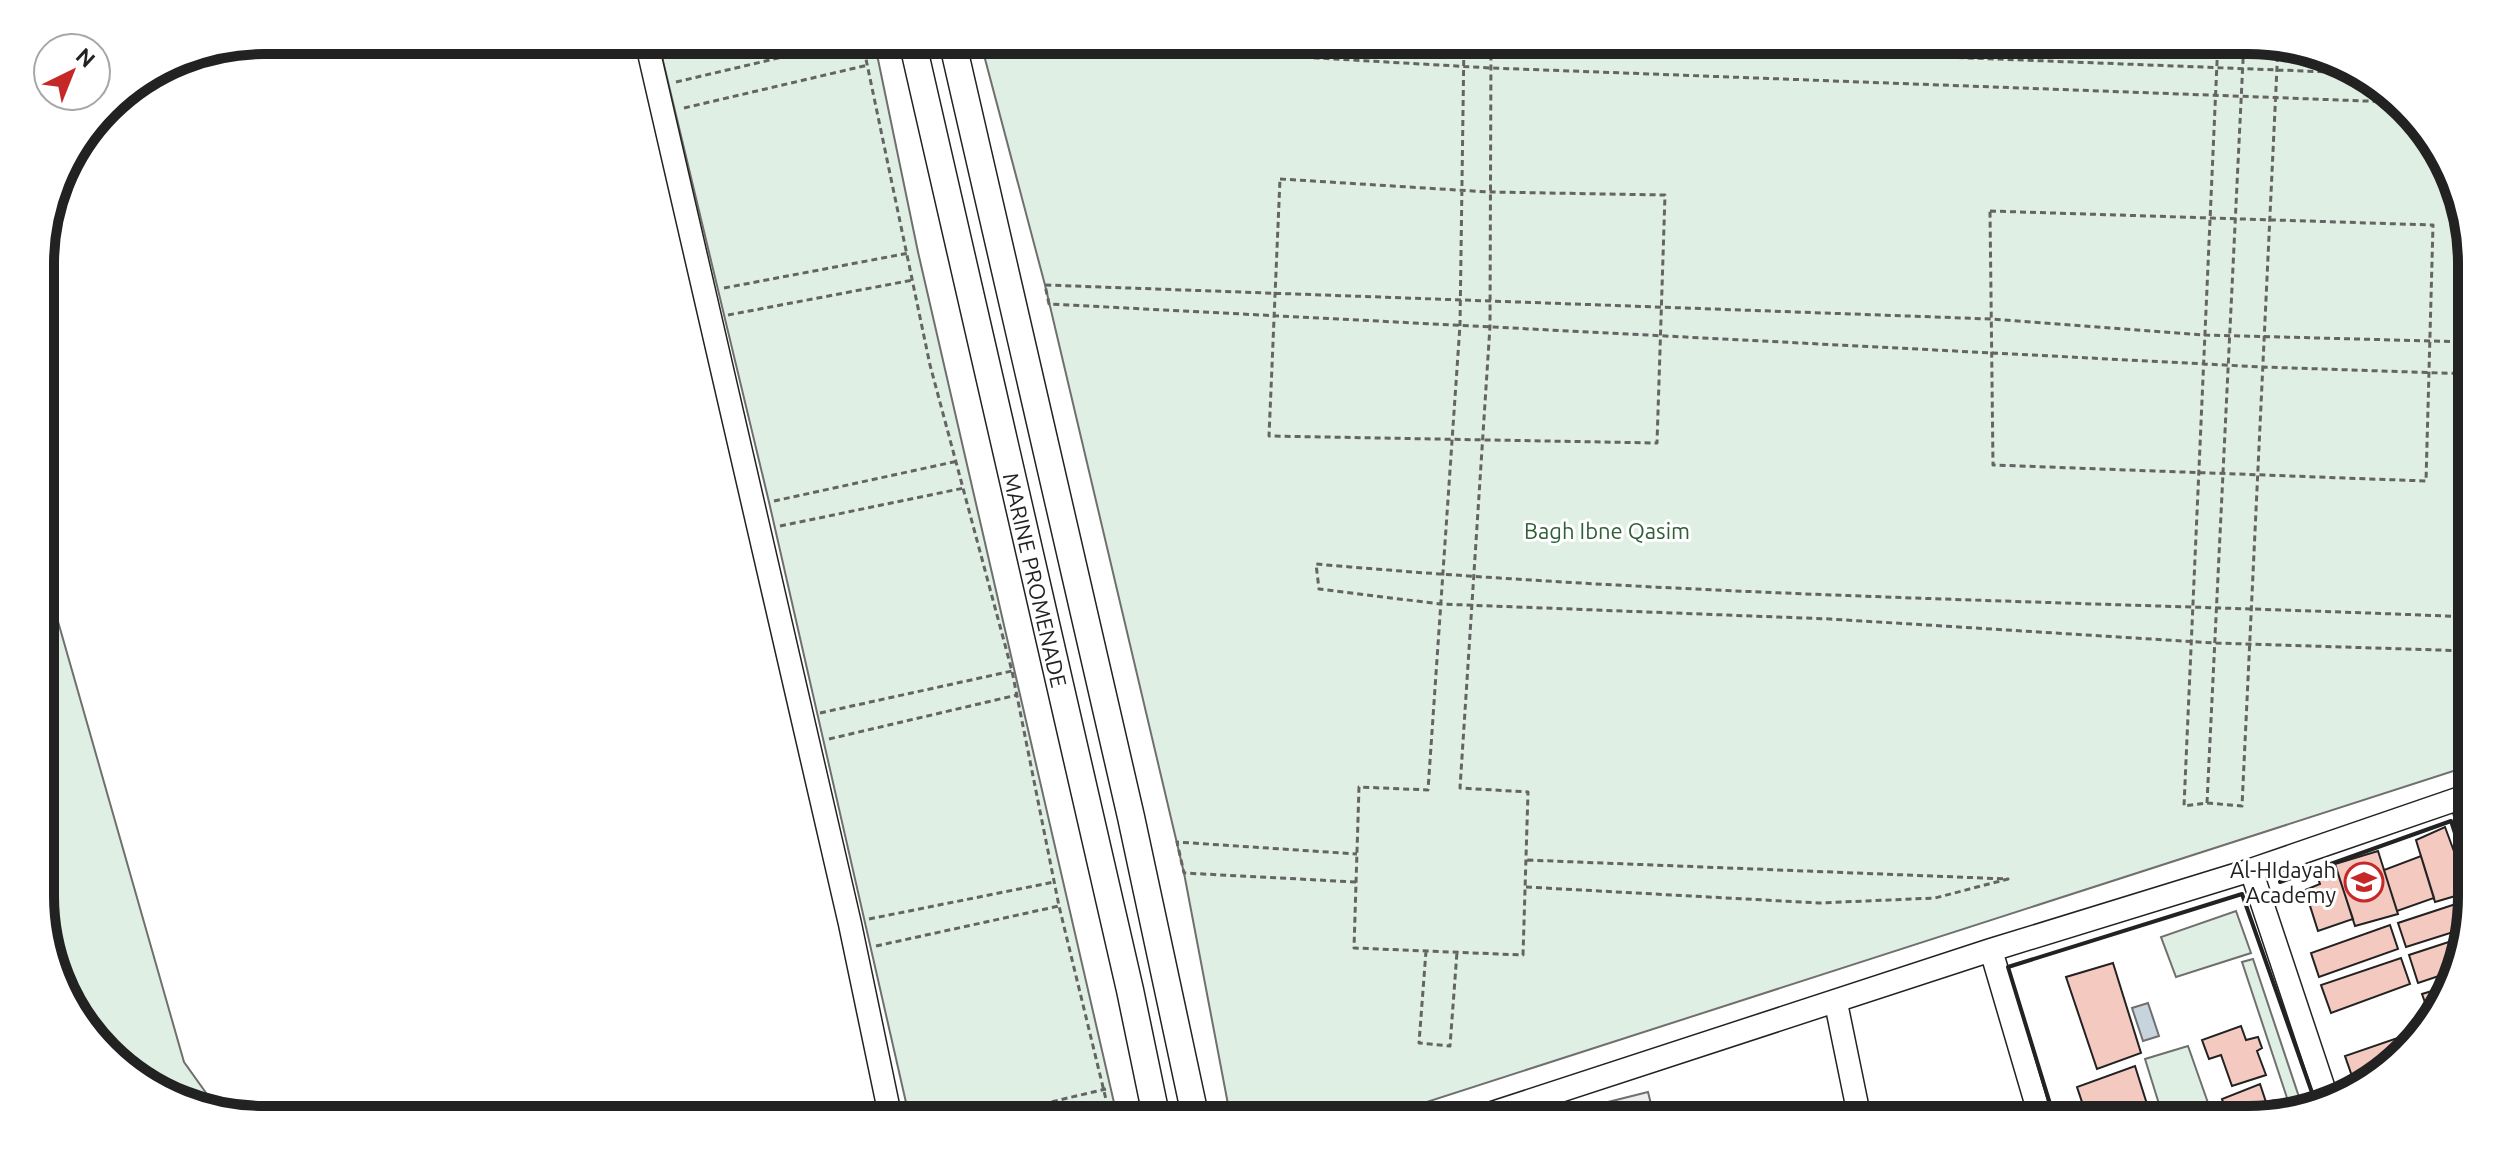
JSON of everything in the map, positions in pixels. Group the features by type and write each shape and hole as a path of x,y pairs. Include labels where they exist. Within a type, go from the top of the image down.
{"main road":[{"name":"MARINE PROMENADE","path":"916,54 934,123 1154,1106"},
{"name":"MARINE PROMENADE","path":"955,54 1193,1106"},
{"path":"934,123 943,111 951,108 971,117"}],"street":[{"path":"649,54 850,924 888,1106"},
{"path":"1548,1106 1991,950 2251,870 2458,799"},
{"path":"2251,870 2325,1091"},
{"path":"1991,950 2037,1106"},
{"path":"1836,1003 1857,1106"}],"path":[{"path":"669,84 796,54"},
{"path":"865,54 930,365 1012,671 1059,906 1109,1106"},
{"path":"1253,54 1491,68 2381,101"},
{"path":"1464,54 1460,325 1428,790 1359,787 1354,948 1523,955 1528,792 1460,788 1490,326 1487,301 1491,54"},
{"path":"1876,54 2333,72"},
{"path":"2217,54 2184,806 2207,803 2242,806 2278,56"},
{"path":"2207,803 2243,54"},
{"path":"675,110 868,65"},
{"path":"1280,179 1461,189 1665,195 1663,335 1657,443 1269,436 1280,179"},
{"path":"1990,211 2433,225 2426,481 1993,465 1991,319 1990,211"},
{"path":"718,289 909,253"},
{"path":"724,316 913,280"},
{"path":"2458,341 2264,334 2205,335 1991,319 1045,285 1049,304 2263,367 2458,373"},
{"path":"769,502 958,461"},
{"path":"775,527 964,488"},
{"path":"2458,616 1830,596 1474,574 1443,575 1316,564 1319,589 1440,604 2192,639 2215,643 2458,650"},
{"path":"818,714 1012,671"},
{"path":"823,741 1017,695"},
{"path":"1356,882 1184,873 1177,842 1357,854"},
{"path":"1525,887 1819,903 1935,898 2008,879 1526,860"},
{"path":"864,920 1054,882"},
{"path":"871,948 1059,906"},
{"path":"1426,951 1419,1043 1450,1046 1457,952"},
{"path":"1034,1106 1106,1089"}],"green space":[{"path":"661,54 877,54 918,252 1115,1106 907,1106 769,502"},
{"name":"Bagh Ibne Qasim","path":"984,54 2248,54 2289,58 2315,65 2353,82 2376,97 2415,136 2430,159 2451,210 2458,264 2458,770 1414,1106 1228,1106 1184,873 1045,285"},
{"path":"54,607 184,1062 211,1099 159,1078 136,1063 116,1044 97,1024 82,1001 61,950 54,896"},
{"path":"2236,911 2251,953 2176,977 2161,937"},
{"path":"2253,959 2300,1099 2288,1102 2242,962"},
{"path":"2188,1046 2209,1106 2160,1106 2145,1059"}],"shaded area":[{"path":"2148,1003 2159,1036 2143,1041 2132,1008"},
{"path":"1648,1092 1652,1106 1592,1106"}],"building":[{"path":"2445,827 2458,862 2458,895 2435,902 2416,840"},
{"path":"2378,851 2398,914 2355,926 2335,864"},
{"path":"2421,856 2434,898 2397,911 2384,870"},
{"path":"2337,871 2353,919 2318,931 2305,890 2320,884 2318,878"},
{"path":"2458,903 2455,932 2406,947 2398,923"},
{"path":"2390,925 2398,949 2319,977 2311,953"},
{"path":"2453,941 2442,975 2418,983 2409,955"},
{"path":"2401,958 2410,984 2331,1013 2321,985"},
{"path":"2113,963 2141,1053 2097,1069 2066,977"},
{"path":"2435,990 2426,1007 2422,994"},
{"path":"2241,1026 2246,1040 2258,1037 2262,1048 2257,1051 2266,1075 2232,1086 2221,1055 2209,1059 2202,1040"},
{"path":"2404,1036 2376,1063 2353,1078 2345,1056"},
{"path":"2135,1066 2148,1106 2083,1106 2077,1087"},
{"path":"2260,1084 2266,1102 2277,1100 2278,1103 2224,1106 2222,1099"}],"wall":[{"path":"2280,882 2451,821 2458,843"},
{"path":"2051,1106 2008,967 2242,894 2313,1095"}],"place":[{"name":"Al-HIdayah Academy","path":"2364,882"}]}
